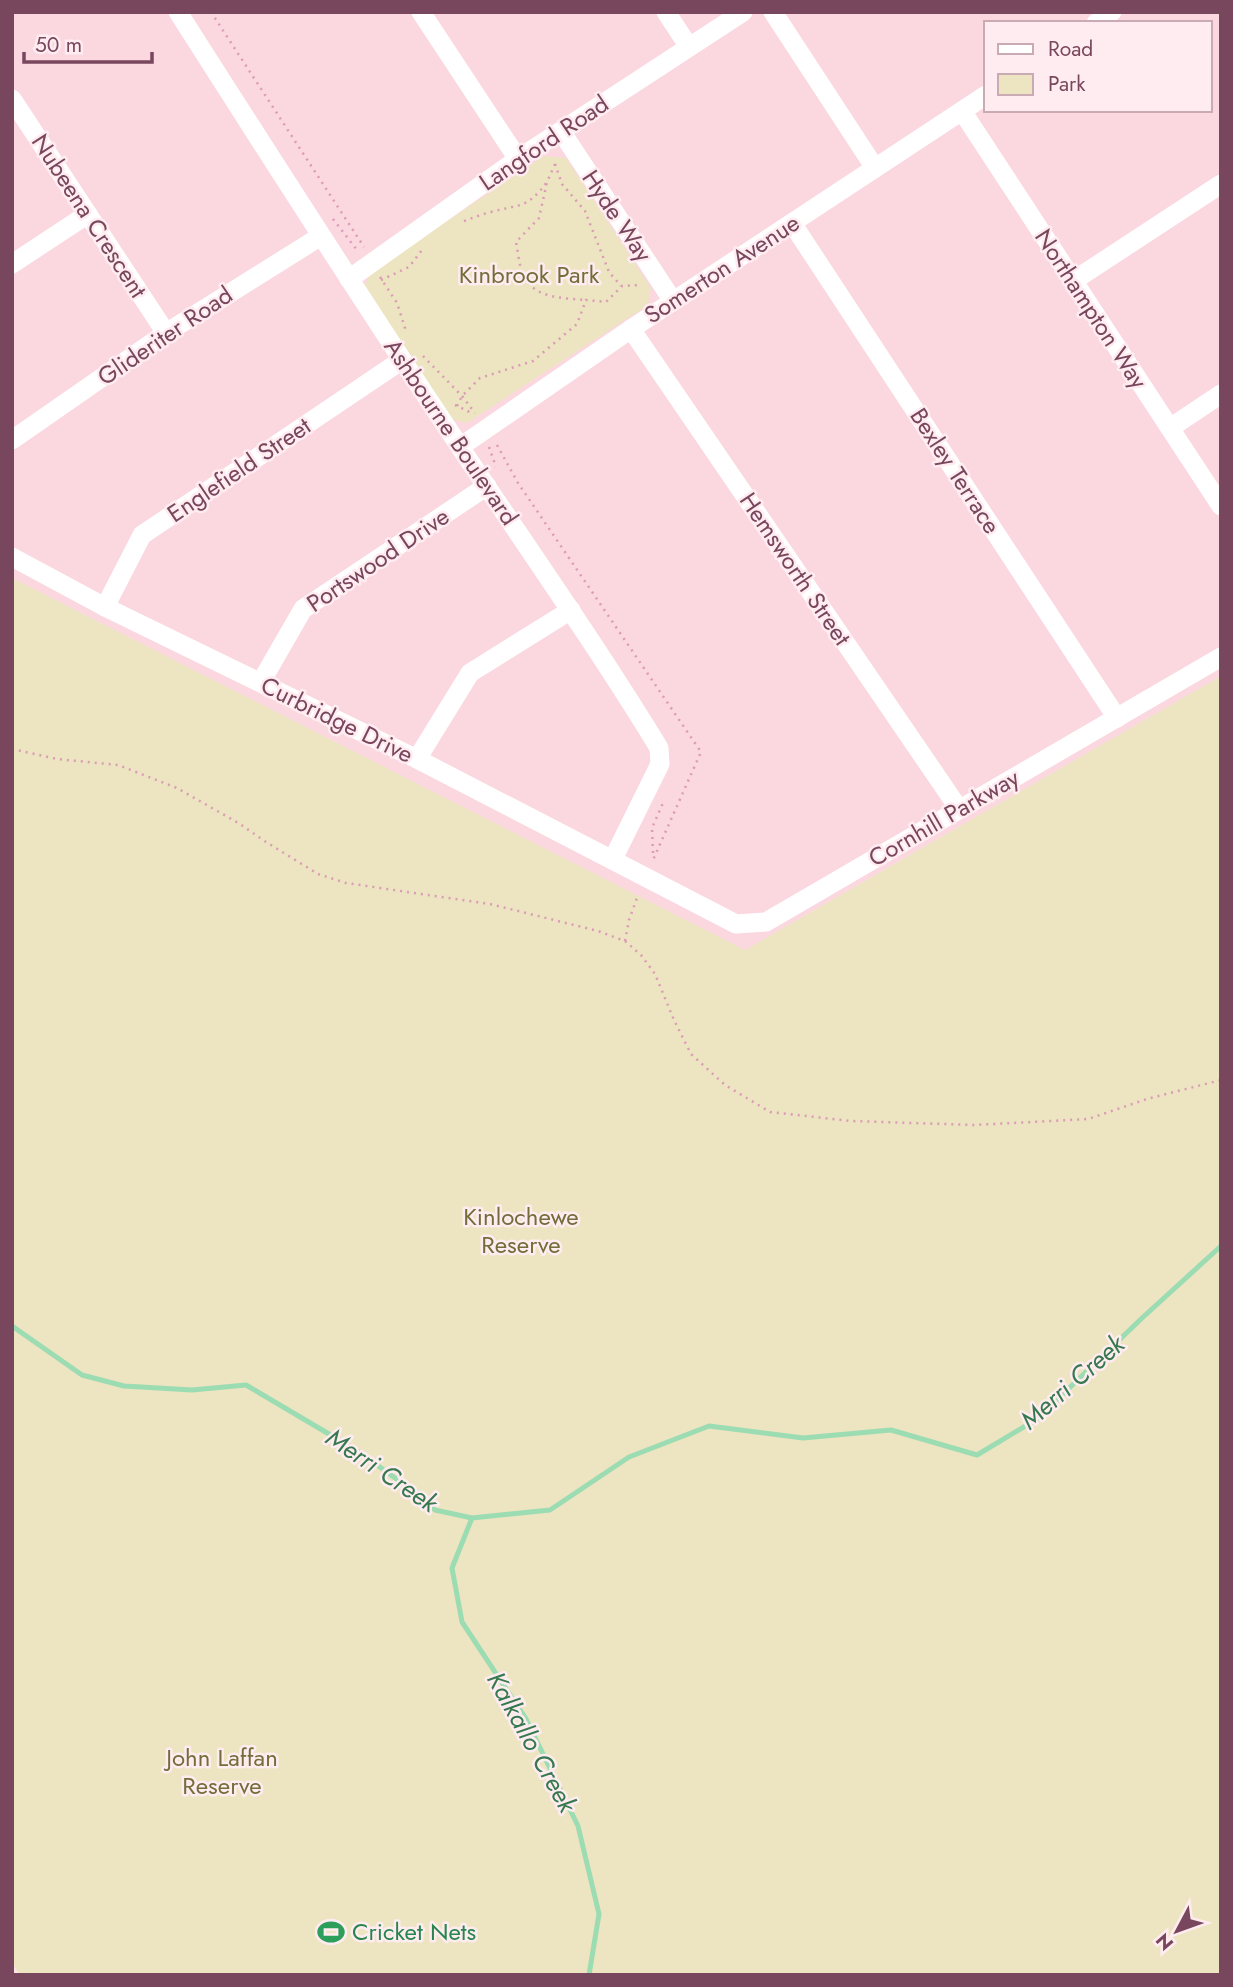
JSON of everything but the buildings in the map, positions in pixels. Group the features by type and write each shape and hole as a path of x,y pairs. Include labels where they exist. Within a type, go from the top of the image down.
{"street":[{"name":"Ashbourne Boulevard","path":"177,12 402,360 571,610 659,748 660,764 613,859"},
{"path":"421,12 518,159"},
{"path":"666,12 689,47"},
{"name":"Langford Road","path":"349,279 378,271 518,159 743,12"},
{"path":"773,12 876,168"},
{"name":"Somerton Avenue","path":"460,447 631,329 984,96"},
{"name":"Nubeena Crescent","path":"12,99 166,333"},
{"name":"Northampton Way","path":"962,111 1221,506"},
{"name":"Hyde Way","path":"561,131 673,301"},
{"path":"1073,281 1221,184"},
{"path":"12,264 88,215"},
{"name":"Bexley Terrace","path":"792,223 1117,718"},
{"name":"Glideriter Road","path":"12,440 166,333 321,236"},
{"name":"Hemsworth Street","path":"631,329 959,809"},
{"name":"Englefield Street","path":"105,607 142,535 402,360"},
{"path":"1170,428 1221,394"},
{"name":"Portswood Drive","path":"261,682 303,609 487,486"},
{"name":"Curbridge Drive","path":"12,557 105,607 417,759 654,881"},
{"path":"417,759 470,673 571,610"},
{"name":"Cornhill Parkway","path":"654,881 736,924 765,922 1221,657"}],"path":[{"path":"211,12 378,271"},
{"path":"622,286 609,272 585,211 562,184 555,164 547,182 539,218 516,242 523,276 540,294 606,302 622,286 636,286 656,274"},
{"path":"457,223 491,212 520,207 530,201 547,182"},
{"path":"349,279 378,271 409,267 424,248"},
{"path":"457,406 462,396 480,378 533,361 577,324 586,300"},
{"path":"12,749 57,759 118,765 177,788 318,874 346,883 490,904 597,931 625,941 641,955 655,974 691,1054 725,1085 770,1112 851,1121 974,1125 1088,1119 1147,1099 1221,1080"},
{"path":"625,941 636,900 654,881"}],"shaded area":[{"path":"12,12 1221,12 1221,676 745,950 12,578"}],"green space":[{"name":"Kinbrook Park","path":"544,156 566,158 651,288 648,305 467,423 451,419 364,288 370,273"},
{"name":"Kinlochewe Reserve","path":"12,578 745,950 1221,676 1221,1975 20,1975 12,1963"}],"waterway":[{"name":"Merri Creek","path":"12,1326 82,1375 124,1386 192,1390 246,1385 356,1450 435,1510 472,1518 550,1510 629,1457 709,1426 803,1438 891,1430 977,1455 1037,1419 1221,1246"},
{"name":"Kalkallo Creek","path":"472,1518 452,1568 462,1622 526,1719 578,1826 599,1914 589,1975"}],"place":[{"name":"Cricket Nets","path":"331,1932"}],"park label":[{"name":"John Laffan Reserve","path":"222,1772"}]}
